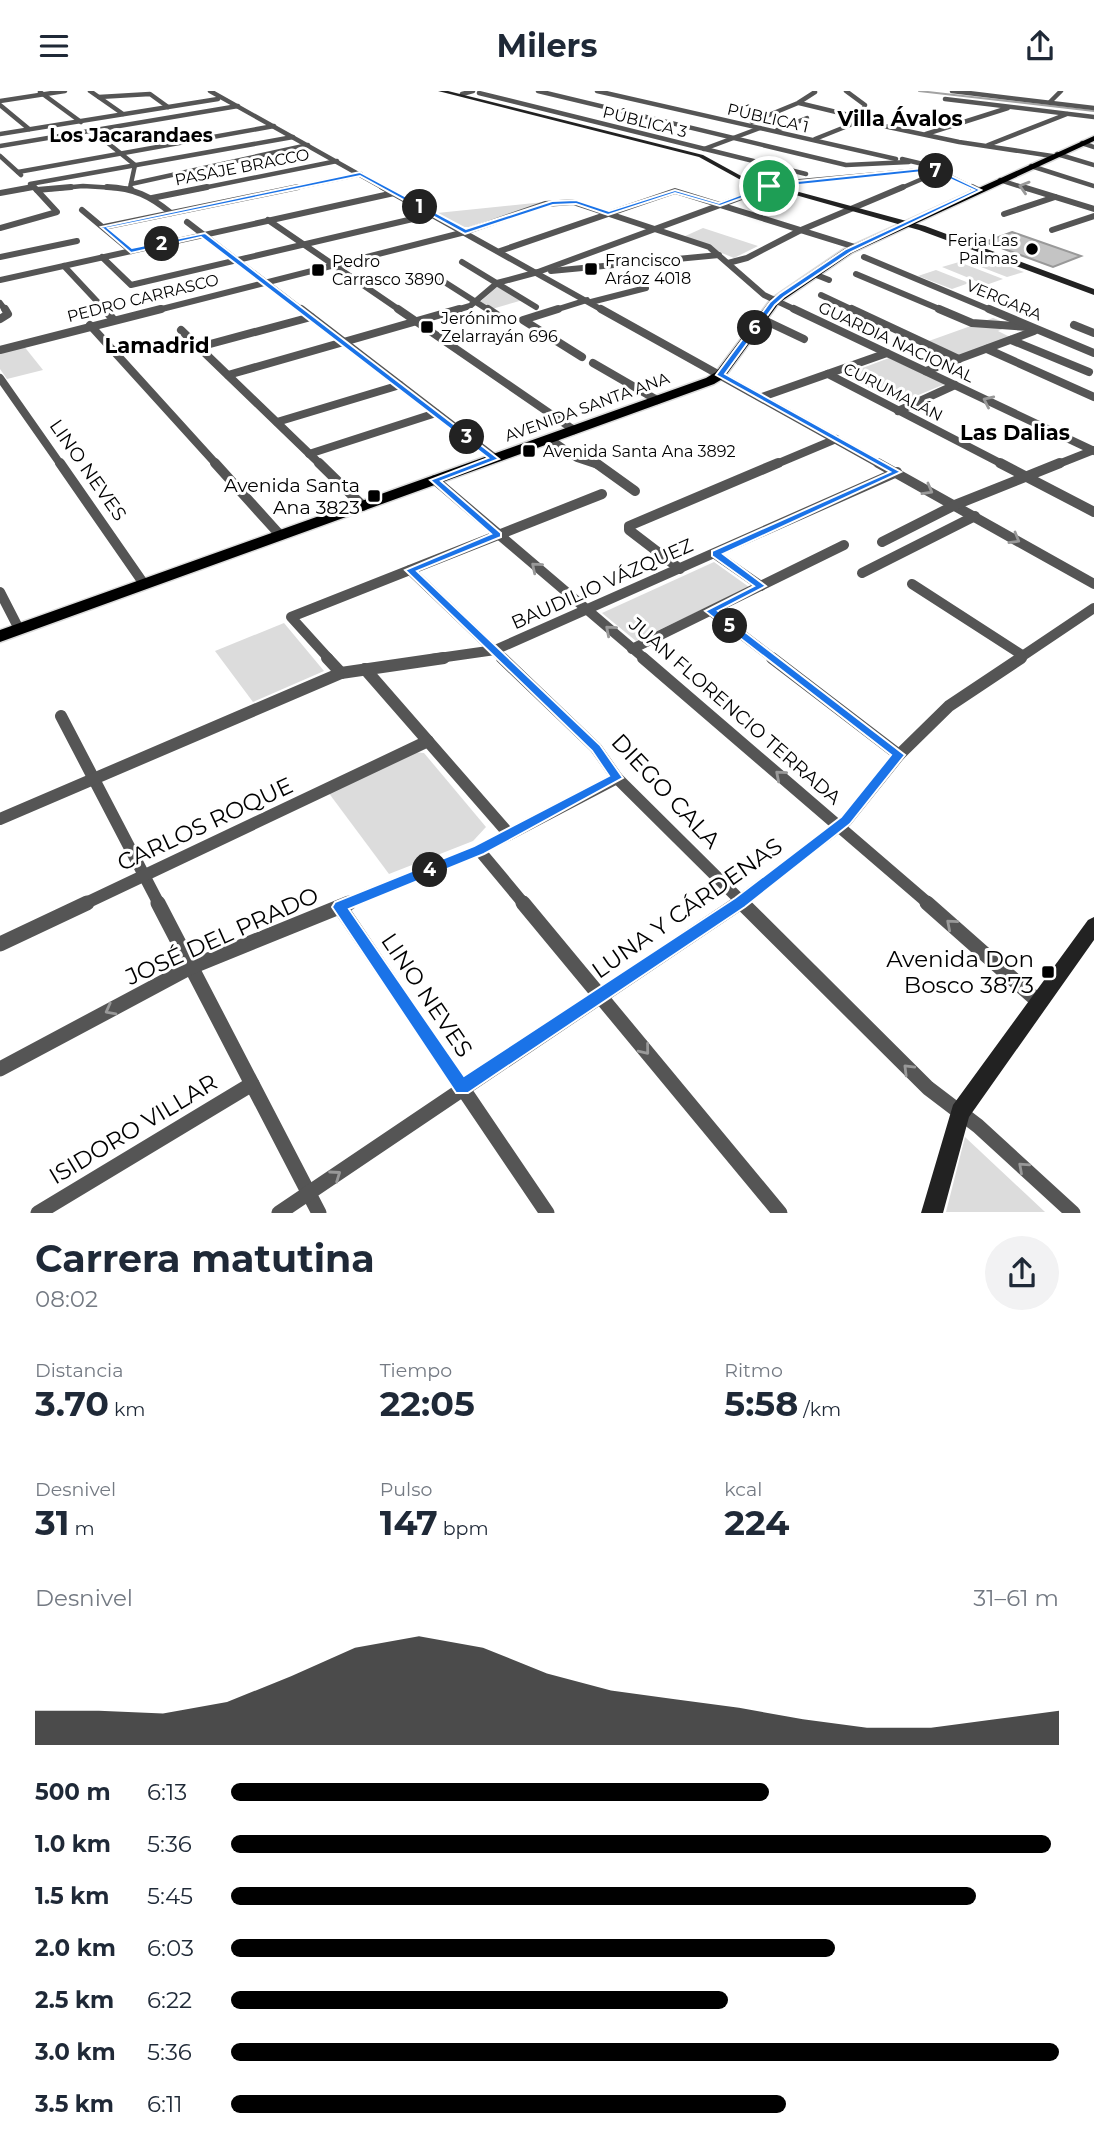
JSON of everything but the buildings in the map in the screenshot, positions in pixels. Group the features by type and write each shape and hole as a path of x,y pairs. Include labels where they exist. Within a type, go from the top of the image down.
{"main road":[{"path":"441,91 694,154 711,160 735,176 907,223 1094,290"},
{"path":"450,91 705,155 740,174 772,185"},
{"path":"720,375 775,301 855,247 1094,138"},
{"name":"AVENIDA SANTA ANA","path":"0,636 495,459 720,375"},
{"path":"932,1213 960,1112 1094,925"}],"street":[{"path":"0,103 41,93 65,91"},
{"path":"90,91 123,114"},
{"path":"210,91 1094,584"},
{"path":"538,91 849,165 909,162"},
{"name":"PÚBLICA 1","path":"597,91 935,170"},
{"path":"815,139 860,119 865,105 846,91"},
{"path":"952,91 1094,108"},
{"path":"993,96 1001,91"},
{"path":"1050,102 1060,91"},
{"path":"463,94 479,92"},
{"name":"PÚBLICA 3","path":"479,92 806,174"},
{"path":"815,92 799,103 752,122 924,164 978,190"},
{"path":"41,93 86,125"},
{"path":"99,97 150,94 168,107"},
{"path":"0,134 218,99"},
{"path":"946,99 1094,117"},
{"path":"0,103 29,129"},
{"path":"799,103 924,135 1055,155 1094,165"},
{"path":"0,146 238,106"},
{"path":"625,118 661,106"},
{"path":"924,135 1010,107"},
{"path":"985,146 1068,114"},
{"path":"777,130 807,118"},
{"path":"605,124 615,121"},
{"path":"18,172 274,126"},
{"path":"704,149 760,128"},
{"path":"93,131 135,165"},
{"path":"0,193 135,165 293,137"},
{"path":"1082,143 1094,147"},
{"path":"261,158 262,153 308,145"},
{"path":"783,156 793,152"},
{"path":"0,156 58,210 56,213 0,229"},
{"path":"33,187 130,186 261,158 284,172"},
{"path":"763,164 773,160"},
{"name":"PASAJE BRACCO","path":"152,198 337,161"},
{"path":"130,186 135,165"},
{"path":"1031,166 1094,186"},
{"path":"228,375 470,306 497,283 538,272 772,185 935,170"},
{"path":"728,263 747,258 801,230 935,170"},
{"path":"104,227 360,174"},
{"path":"1000,180 1094,209"},
{"path":"130,186 172,213"},
{"path":"500,251 675,191 855,247"},
{"path":"0,280 394,193"},
{"path":"1003,214 1055,197"},
{"name":"GUARDIA NACIONAL","path":"576,202 709,247 760,292 775,301 1093,451"},
{"name":"PEDRO CARRASCO","path":"0,350 113,319 465,232 545,204 576,202"},
{"path":"82,210 131,251"},
{"path":"102,257 131,285 434,214"},
{"path":"1052,230 1094,216"},
{"path":"268,220 573,430"},
{"path":"187,222 495,459"},
{"path":"0,257 77,241"},
{"path":"538,272 719,255"},
{"name":"VERGARA","path":"864,257 1094,353"},
{"path":"462,263 537,307"},
{"path":"64,266 113,319"},
{"path":"814,274 829,280"},
{"path":"856,274 972,323 1033,328"},
{"path":"435,276 500,317"},
{"path":"582,357 523,320 646,288"},
{"path":"821,295 960,359"},
{"path":"0,303 8,314 0,319"},
{"path":"199,347 311,317"},
{"path":"762,319 804,339"},
{"path":"90,325 280,535"},
{"path":"1074,325 1094,333"},
{"path":"926,371 1033,328"},
{"path":"181,330 363,506"},
{"path":"1011,339 1089,372"},
{"path":"986,349 1094,397"},
{"path":"762,397 887,353"},
{"path":"593,363 657,400"},
{"name":"CURUMALÁN","path":"828,374 1094,512"},
{"name":"LINO NEVES","path":"0,378 144,584"},
{"path":"898,411 955,385"},
{"path":"277,422 400,386"},
{"path":"309,454 436,413"},
{"path":"550,439 577,458 593,461 635,491"},
{"path":"680,569 629,530 634,523 836,439"},
{"path":"882,542 955,505 1093,451"},
{"name":"BAUDILIO VÁZQUEZ","path":"0,819 341,673 495,650 897,472"},
{"name":"JUAN FLORENCIO TERRADA","path":"435,480 839,826 1039,1002"},
{"path":"341,673 291,619 294,614 601,494"},
{"path":"862,573 975,516"},
{"path":"632,649 844,545"},
{"path":"715,554 761,586"},
{"name":"DIEGO CALA","path":"410,570 596,748 617,778 928,1088 960,1112 1073,1213"},
{"path":"912,584 1022,655"},
{"path":"0,592 19,629"},
{"name":"LUNA Y CÁRDENAS","path":"279,1213 462,1087 602,997 740,902 839,826 899,755 949,706 1094,608"},
{"path":"711,611 899,755"},
{"path":"365,669 509,834"},
{"path":"61,716 319,1213"},
{"name":"CARLOS ROQUE","path":"0,944 428,741"},
{"name":"JOSÉ DEL PRADO","path":"0,1069 191,967 479,850 617,778"},
{"path":"479,850 780,1213"},
{"name":"LINO NEVES","path":"340,907 547,1213"},
{"name":"ISIDORO VILLAR","path":"38,1213 252,1084"}],"shaded area":[{"path":"544,202 469,227 462,227 437,213"},
{"path":"703,228 758,246 734,258 683,237"},
{"path":"980,255 1024,272 1007,277 963,260"},
{"path":"959,262 1003,279 986,285 942,267"},
{"path":"936,270 969,283 952,289 918,276"},
{"path":"498,286 523,300 492,309 480,302"},
{"path":"993,318 1011,325 998,331 1010,337 958,357 926,342"},
{"path":"23,345 43,370 7,379 0,369 0,351"},
{"path":"889,358 945,384 899,403 844,375"},
{"path":"714,562 749,587 636,641 602,613"},
{"path":"284,623 324,671 253,702 215,651"},
{"path":"413,752 424,753 486,827 473,841 389,874 328,792"},
{"path":"965,1137 1045,1212 946,1212"}],"waterway":[{"path":"919,91 1094,111"}],"place":[{"name":"Feria Las Palmas","path":"1032,249"},
{"name":"Francisco Aráoz 4018","path":"591,269"},
{"name":"Pedro Carrasco 3890","path":"318,270"},
{"name":"Jerónimo Zelarrayán 696","path":"427,327"},
{"name":"Avenida Santa Ana 3892","path":"529,451"},
{"name":"Avenida Santa Ana 3823","path":"374,496"},
{"name":"Avenida Don Bosco 3873","path":"1048,972"}],"district":[{"name":"Villa Ávalos","path":"900,118"},
{"name":"Los Jacarandaes","path":"131,135"},
{"name":"Lamadrid","path":"157,345"},
{"name":"Las Dalias","path":"1015,432"}],"route":[{"path":"933,169 978,190 848,251 782,295 772,304 720,375 897,472 715,554 761,586 711,611 899,755 846,821 740,902 602,997 462,1087 340,907 479,850 617,778 601,753 410,570 498,535 435,480 495,459 203,235 131,251 104,227 360,174 465,232 545,204 576,202 608,213 675,191 720,205 769,186 933,169"}]}
